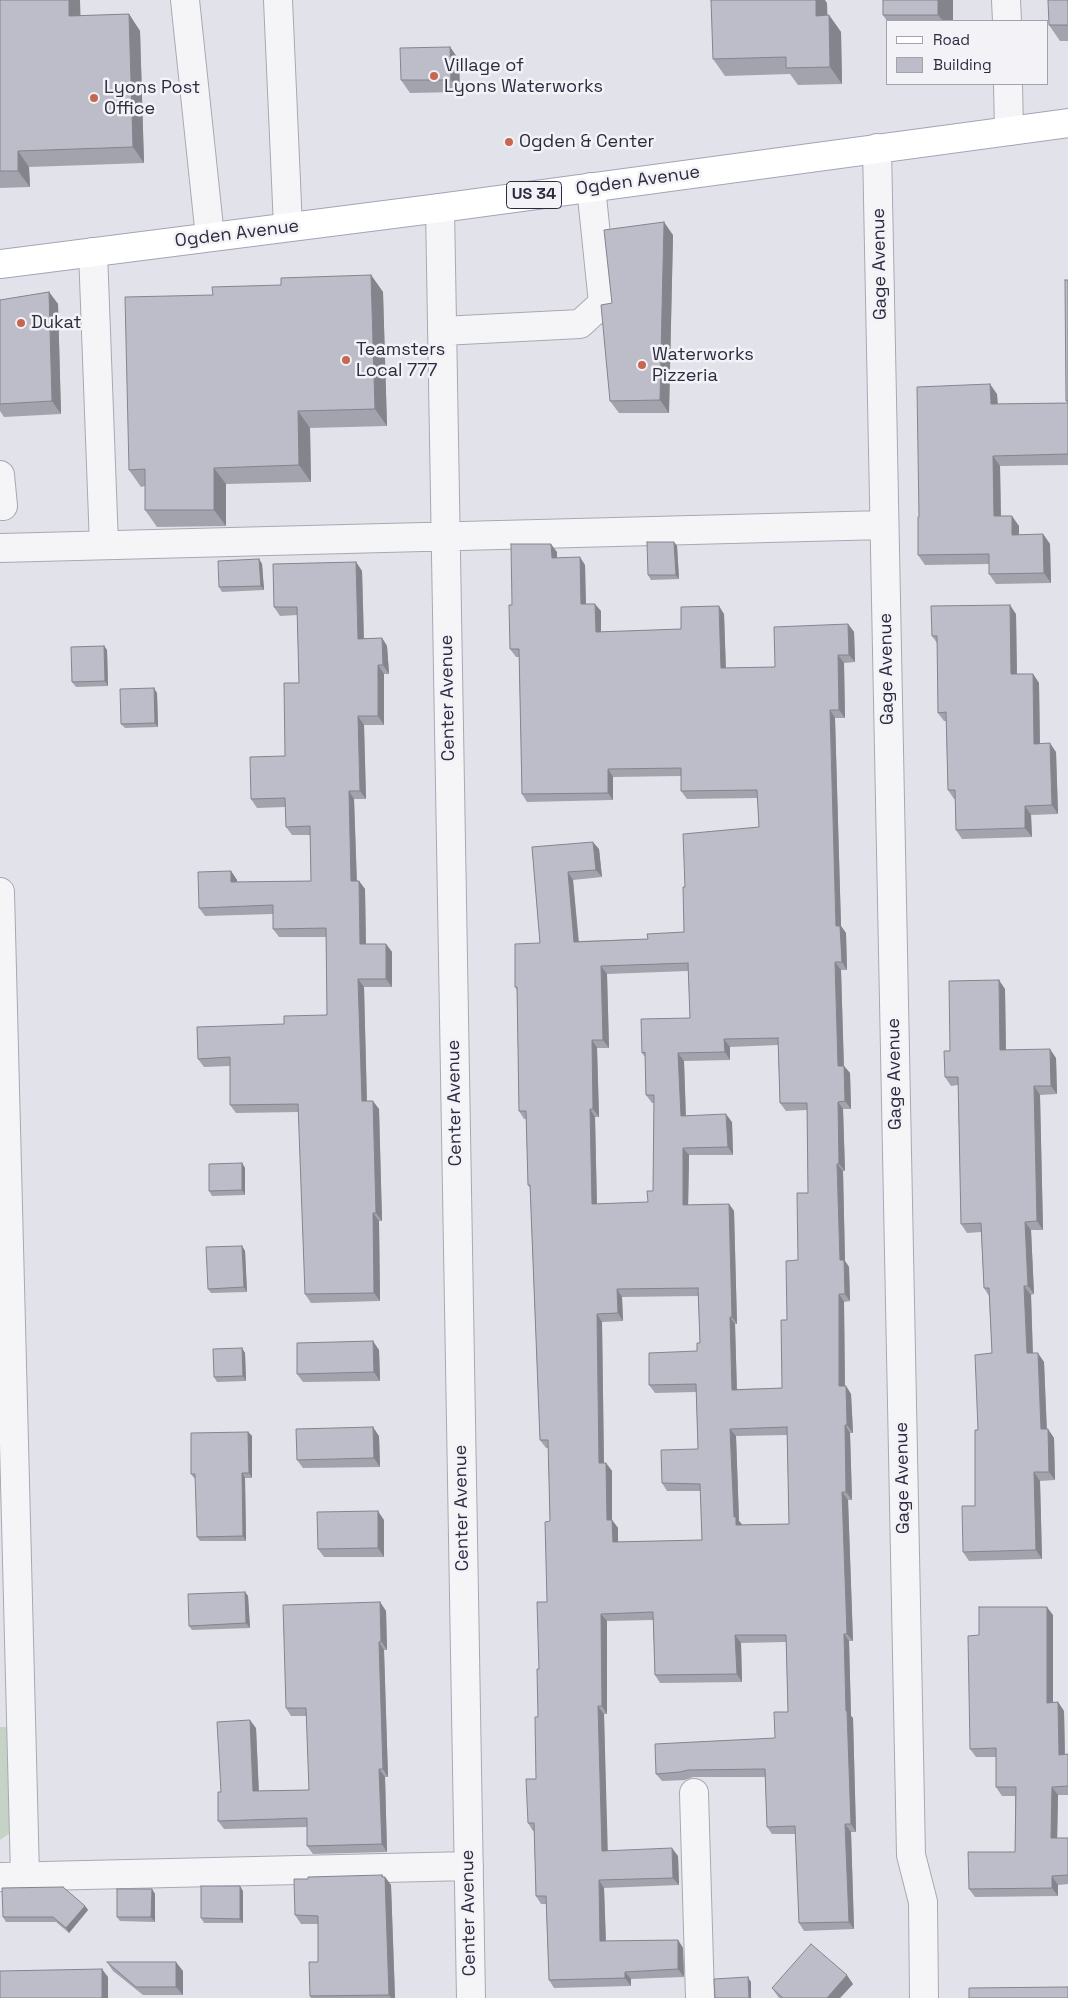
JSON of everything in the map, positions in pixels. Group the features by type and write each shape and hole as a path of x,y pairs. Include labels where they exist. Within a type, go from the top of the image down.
{"main road":[{"name":"Ogden Avenue","path":"0,264 440,208 1068,123"}],"street":[{"path":"185,0 210,237"},
{"path":"278,0 288,227"},
{"path":"1006,0 1006,20"},
{"path":"1008,85 1009,131"},
{"name":"Gage Avenue","path":"877,148 911,1855 923,1902 924,1998"},
{"path":"442,332 580,324 603,303 591,187"},
{"name":"Center Avenue","path":"440,208 470,1998"},
{"path":"93,252 104,545"},
{"path":"0,475 3,506"},
{"path":"0,548 884,525"},
{"path":"0,892 13,1876 468,1866"},
{"path":"694,1793 700,1998"}],"green space":[{"path":"0,1727 10,1727 13,1831 0,1840"}],"building":[{"path":"0,0 69,0 69,16 129,14 133,147 18,151 18,171 0,171"},
{"path":"711,0 816,0 816,16 829,15 830,67 786,68 786,57 713,59"},
{"path":"883,0 938,0 938,15 883,15"},
{"path":"1048,0 1068,0 1068,25 1049,25"},
{"path":"450,47 451,80 401,80 400,48"},
{"name":"Waterworks Pizzeria","path":"664,222 660,400 610,401 601,305 612,303 604,230"},
{"path":"371,275 375,409 298,411 299,465 214,468 214,510 145,510 145,469 129,470 125,297 213,295 212,287 281,285 281,278"},
{"path":"1065,280 1068,280 1068,401 1066,401"},
{"path":"49,292 52,401 0,404 0,300"},
{"path":"990,384 991,404 1068,403 1068,454 993,456 994,516 1012,516 1012,535 1043,534 1044,573 989,574 989,554 918,555 917,387"},
{"path":"647,542 674,542 676,575 648,575"},
{"path":"511,544 551,544 552,558 580,557 581,604 595,604 596,632 681,629 681,607 719,606 721,668 775,667 774,627 848,624 849,655 838,655 839,710 830,710 836,926 840,926 842,962 835,962 838,1066 844,1066 845,1101 838,1102 839,1164 837,1164 840,1260 844,1260 845,1294 839,1294 839,1386 846,1386 847,1425 845,1425 846,1492 842,1492 847,1634 844,1634 846,1711 851,1824 845,1824 849,1922 799,1923 795,1826 767,1827 765,1769 688,1770 656,1774 655,1744 775,1738 774,1712 788,1712 786,1635 735,1635 737,1674 655,1675 653,1612 601,1614 602,1706 598,1706 602,1851 672,1848 673,1878 599,1880 600,1941 678,1940 678,1969 625,1972 625,1978 549,1980 546,1896 536,1896 534,1823 528,1823 526,1779 536,1779 535,1717 538,1717 537,1669 539,1669 537,1602 547,1602 545,1522 550,1521 548,1440 540,1440 526,1111 519,1111 515,944 540,943 532,847 593,842 596,870 568,872 574,942 648,939 647,934 684,932 683,834 759,827 757,790 681,791 681,768 608,769 608,793 522,794 519,649 510,649 509,605 512,605","holes":["688,963 690,1018 641,1019 642,1053 645,1052 646,1095 654,1095 653,1191 647,1191 648,1202 592,1204 590,1109 593,1109 592,1040 603,1040 601,966","778,1038 780,1103 807,1103 808,1193 797,1193 798,1260 786,1261 787,1320 781,1320 782,1388 732,1390 729,1204 683,1205 683,1148 728,1147 726,1114 681,1116 678,1053 725,1052 724,1039","698,1288 700,1343 697,1343 697,1351 649,1353 649,1385 696,1384 698,1449 661,1450 662,1483 700,1484 702,1540 613,1542 612,1520 607,1520 606,1463 599,1463 597,1314 618,1313 617,1289","787,1427 789,1524 736,1525 730,1429"]},
{"path":"259,559 261,586 219,587 218,561"},
{"path":"356,562 358,639 382,638 383,665 378,665 378,716 358,716 360,791 349,791 351,881 359,881 360,944 386,944 386,979 358,979 362,1101 373,1101 376,1213 373,1213 374,1293 305,1294 298,1104 230,1105 230,1057 198,1059 197,1027 284,1024 284,1016 327,1015 326,928 273,929 273,905 199,908 198,872 231,871 231,882 311,881 310,826 286,827 285,798 251,799 250,757 285,756 284,683 299,683 297,607 274,607 273,564"},
{"path":"1010,605 1011,674 1033,674 1034,744 1050,743 1052,805 1025,806 1025,828 956,830 955,790 948,790 946,712 938,713 937,636 932,636 931,606"},
{"path":"104,646 105,681 72,682 71,647"},
{"path":"154,688 155,723 121,724 120,689"},
{"path":"999,980 1000,1050 1050,1049 1051,1086 1034,1086 1037,1221 1025,1222 1028,1286 1024,1286 1027,1353 1038,1353 1041,1429 1048,1429 1049,1472 1034,1472 1036,1550 963,1552 962,1506 975,1506 975,1430 978,1430 975,1355 992,1353 989,1288 984,1288 981,1223 961,1224 958,1077 945,1077 944,1051 950,1051 949,981"},
{"path":"242,1163 242,1190 209,1191 209,1164"},
{"path":"242,1246 244,1287 208,1289 206,1247"},
{"path":"373,1341 374,1372 297,1374 297,1343"},
{"path":"242,1348 243,1376 214,1377 213,1349"},
{"path":"373,1427 374,1458 297,1460 296,1429"},
{"path":"248,1432 249,1473 242,1473 243,1536 197,1537 195,1474 191,1474 191,1433"},
{"path":"378,1511 378,1548 318,1549 317,1512"},
{"path":"245,1592 246,1623 189,1626 188,1594"},
{"path":"380,1602 381,1641 379,1642 383,1769 379,1769 382,1844 307,1846 307,1818 218,1821 218,1792 221,1792 217,1722 250,1720 253,1791 309,1790 306,1708 286,1708 283,1605"},
{"path":"979,1607 1047,1607 1047,1703 1058,1702 1059,1755 1068,1754 1068,1786 1052,1787 1051,1838 1068,1838 1068,1875 1052,1876 1052,1888 969,1889 968,1852 1015,1852 1016,1787 996,1787 996,1748 970,1749 968,1636 979,1635"},
{"path":"382,1875 382,1877 385,1877 389,1995 310,1996 309,1962 318,1962 318,1916 295,1915 294,1879"},
{"path":"201,1886 240,1886 240,1919 201,1918"},
{"path":"63,1887 85,1906 66,1928 53,1917 3,1917 2,1888"},
{"path":"117,1889 152,1889 151,1917 117,1917"},
{"path":"811,1944 847,1975 827,1998 783,1998 772,1988"},
{"path":"107,1962 176,1962 176,1987 136,1987"},
{"path":"102,1969 102,1998 0,1998 0,1971"},
{"path":"748,1977 749,1998 715,1998 714,1979"},
{"path":"1068,1987 1068,1998 969,1998 969,1988"}],"place":[{"name":"Village of Lyons Waterworks","path":"434,76"},
{"name":"Lyons Post Office","path":"94,98"},
{"name":"Ogden & Center","path":"509,142"},
{"name":"Dukat","path":"21,323"},
{"name":"Teamsters Local 777","path":"346,360"},
{"name":"Waterworks Pizzeria","path":"642,365"}]}
